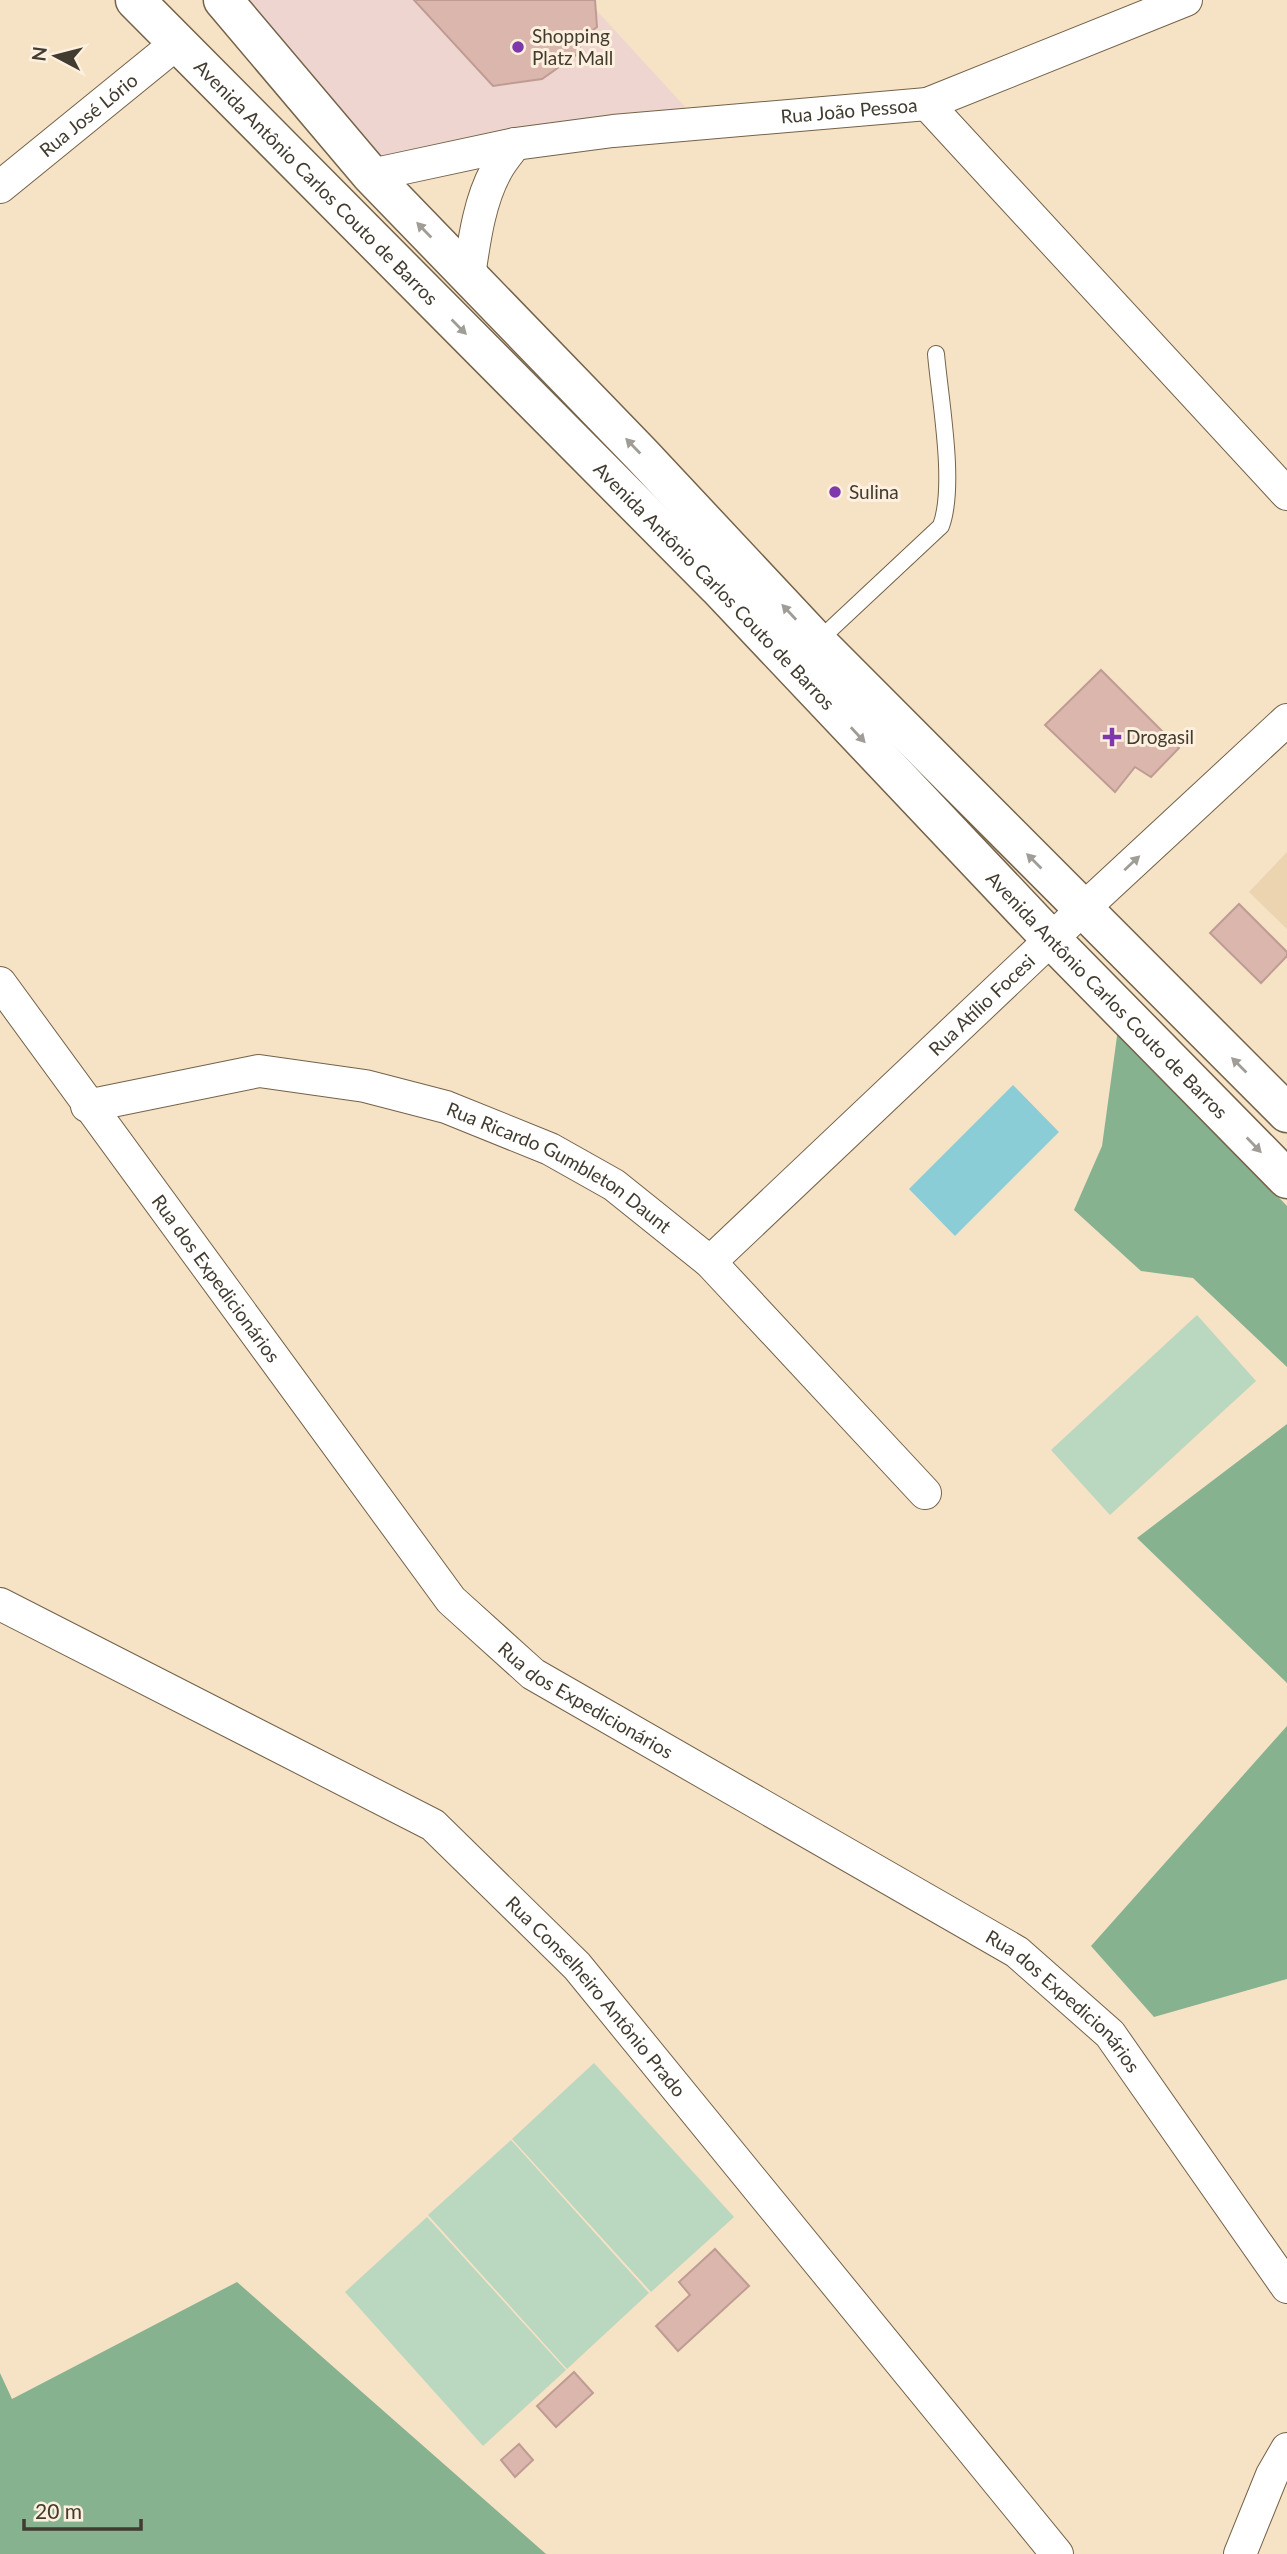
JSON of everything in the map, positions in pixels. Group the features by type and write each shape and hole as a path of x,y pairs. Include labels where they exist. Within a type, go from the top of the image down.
{"main road":[{"name":"Avenida Antônio Carlos Couto de Barros","path":"135,0 718,587 1051,939 1287,1179"},
{"name":"Avenida Antônio Carlos Couto de Barros","path":"223,0 371,175 641,454 817,642 1287,1114"}],"street":[{"path":"927,104 1186,0"},
{"name":"Rua José Lório","path":"0,187 177,43"},
{"name":"Rua João Pessoa","path":"371,175 515,144 613,131 927,104 1287,494"},
{"path":"469,276 474,241 485,200 496,170 515,144"},
{"name":"Rua Atílio Focesi","path":"709,1262 1287,720"},
{"name":"Rua dos Expedicionários","path":"0,983 87,1106 451,1600 533,1674 1017,1952 1110,2034 1287,2287"},
{"name":"Rua Ricardo Gumbleton Daunt","path":"87,1106 259,1070 365,1086 446,1107 550,1149 614,1185 709,1262 925,1493"},
{"name":"Rua Conselheiro Antônio Prado","path":"0,1604 433,1825 577,1966 1056,2554"},
{"path":"1240,2554 1272,2475 1287,2449"}],"lane":[{"path":"817,642 941,526 946,510 947,477 936,354"}],"shaded area":[{"path":"226,0 587,0 687,109 374,159"},
{"path":"1287,852 1287,929 1249,892"}],"green space":[{"path":"1118,1029 1287,1206 1287,1367 1193,1278 1141,1271 1074,1210 1102,1146"},
{"path":"1197,1315 1256,1381 1110,1515 1051,1450"},
{"path":"1287,1424 1287,1683 1137,1538"},
{"path":"1287,1726 1287,1979 1154,2017 1091,1946"},
{"path":"594,2063 734,2217 651,2292 512,2139"},
{"path":"511,2140 649,2293 567,2369 428,2215"},
{"path":"427,2217 566,2370 483,2446 345,2292"},
{"path":"237,2282 546,2554 0,2554 0,2373 12,2399"}],"water":[{"path":"1013,1085 1059,1132 955,1236 909,1189"}],"building":[{"name":"Shopping Platz Mall","path":"414,0 595,0 597,27 580,40 579,53 542,79 493,86"},
{"name":"Drogasil","path":"1101,670 1179,748 1151,777 1135,767 1115,792 1045,725"},
{"path":"1239,904 1287,952 1287,956 1261,983 1210,933"},
{"path":"715,2249 749,2286 678,2351 656,2326 690,2295 679,2282"},
{"path":"574,2372 593,2393 556,2427 537,2406"},
{"path":"519,2444 533,2460 515,2477 501,2460"}],"place":[{"name":"Shopping Platz Mall","path":"518,47"},
{"name":"Sulina","path":"835,492"},
{"name":"Drogasil","path":"1112,737"}]}
